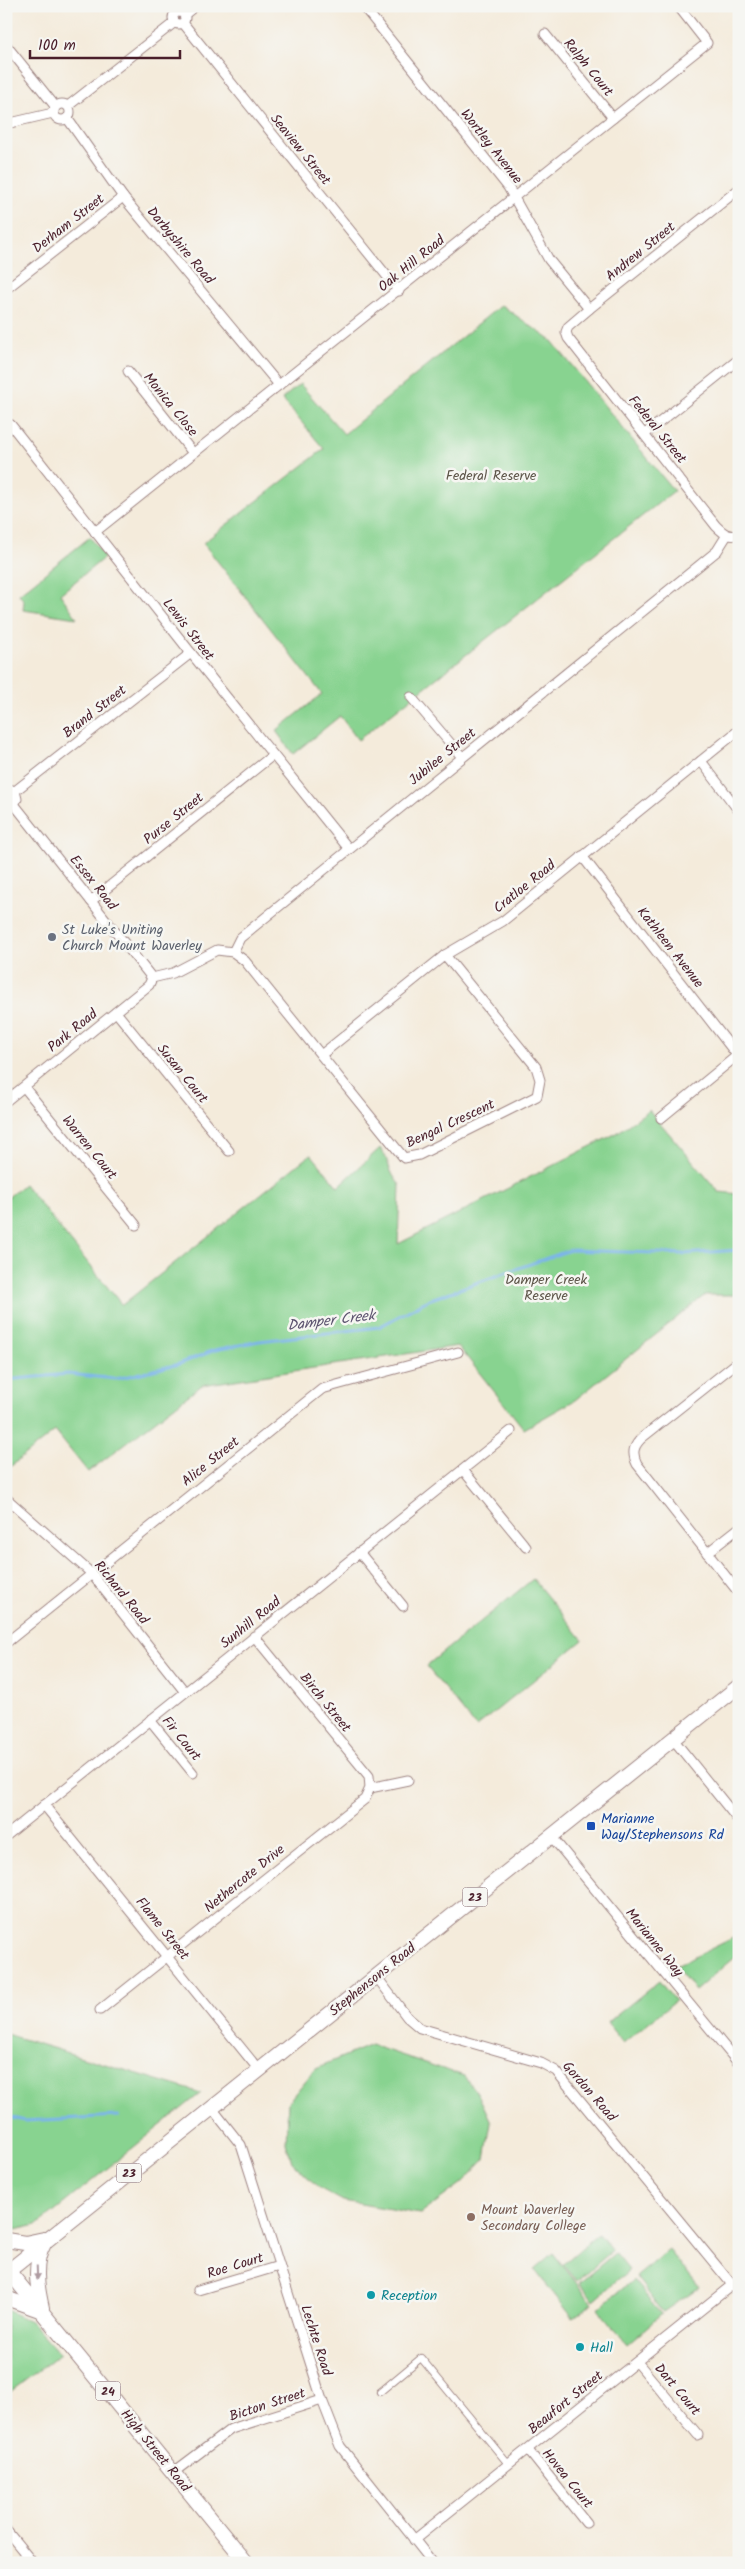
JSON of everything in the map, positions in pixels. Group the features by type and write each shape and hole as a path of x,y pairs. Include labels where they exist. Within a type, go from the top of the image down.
{"main road":[{"name":"Stephensons Road","path":"7,2271 739,1686"},
{"path":"6,2240 25,2244 48,2238"},
{"path":"6,2298 42,2311 38,2288 37,2257 48,2238"},
{"name":"High Street Road","path":"7,2271 42,2311 247,2563"}],"street":[{"name":"Seaview Street","path":"169,6 399,291"},
{"path":"68,106 195,6"},
{"name":"Wortley Avenue","path":"363,6 508,187 549,260 589,309"},
{"name":"Oak Hill Road","path":"95,532 707,43 678,6"},
{"name":"Ralph Court","path":"544,34 613,118"},
{"path":"6,45 54,110 60,120 67,118 70,111 68,106 61,103 54,110 6,124"},
{"name":"Darbyshire Road","path":"67,118 123,197 280,385"},
{"name":"Andrew Street","path":"568,338 566,332 568,327 739,189"},
{"name":"Derham Street","path":"6,289 123,197"},
{"name":"Federal Street","path":"568,338 716,526 727,535"},
{"path":"645,434 739,359"},
{"name":"Monica Close","path":"128,371 193,453"},
{"name":"Lewis Street","path":"9,426 349,849"},
{"path":"727,535 734,536 739,534"},
{"name":"Jubilee Street","path":"234,952 240,938 717,551 727,535"},
{"name":"Brand Street","path":"11,789 190,653"},
{"path":"411,697 462,757"},
{"name":"Cratloe Road","path":"321,1055 445,955 503,921 739,730"},
{"name":"Purse Street","path":"92,902 273,755"},
{"path":"700,761 739,811"},
{"path":"10,805 17,799 11,789"},
{"name":"Essex Road","path":"10,805 92,902 152,978"},
{"name":"Kathleen Avenue","path":"582,856 738,1055"},
{"path":"152,978 173,973 217,950 234,952"},
{"name":"Bengal Crescent","path":"234,952 244,961 404,1158 418,1155 537,1096 540,1080 536,1067 445,955"},
{"name":"Park Road","path":"6,1101 149,985 152,978"},
{"name":"Susan Court","path":"116,1012 229,1151"},
{"path":"661,1118 738,1055"},
{"name":"Warren Court","path":"24,1087 136,1225"},
{"name":"Alice Street","path":"6,1643 322,1389 458,1352"},
{"path":"739,1361 643,1437 634,1446 633,1451 637,1464 739,1593"},
{"name":"Sunhill Road","path":"6,1836 511,1431"},
{"path":"463,1470 526,1547"},
{"name":"Richard Road","path":"6,1498 91,1573 185,1692"},
{"path":"707,1553 739,1528"},
{"path":"359,1552 403,1606"},
{"name":"Birch Street","path":"254,1636 369,1776 370,1788"},
{"name":"Fir Court","path":"150,1720 193,1773"},
{"path":"673,1739 739,1821"},
{"path":"370,1788 408,1780"},
{"name":"Nethercote Drive","path":"100,2010 365,1799 370,1788"},
{"name":"Flame Street","path":"44,1805 259,2070"},
{"name":"Marianne Way","path":"551,1836 739,2064"},
{"name":"Gordon Road","path":"376,1976 407,2016 420,2028 542,2063 556,2071 739,2293"},
{"name":"Lechte Road","path":"211,2108 241,2145 322,2400 340,2446 433,2563"},
{"name":"Roe Court","path":"198,2290 279,2266"},
{"name":"Beaufort Street","path":"414,2540 732,2285"},
{"path":"380,2392 420,2358 509,2465"},
{"name":"Dart Court","path":"637,2362 698,2435"},
{"name":"Bicton Street","path":"174,2472 231,2428 322,2400"},
{"name":"Hovea Court","path":"528,2450 586,2523"},
{"path":"6,2530 33,2563"}],"green space":[{"name":"Federal Reserve","path":"501,305 552,341 674,491 358,740 340,716 293,754 276,731 322,694 203,543 324,449 282,399 300,384 344,434"},
{"path":"90,537 105,557 60,594 77,618 23,610 24,601 19,594"},
{"name":"Damper Creek Reserve","path":"649,1110 719,1192 739,1194 739,1295 705,1295 575,1400 524,1429 458,1346 202,1385 88,1472 55,1431 6,1470 6,1199 24,1184 122,1305 311,1154 338,1187 380,1148 400,1185 398,1244 617,1133"},
{"path":"533,1579 583,1640 476,1727 426,1666"},
{"path":"739,1935 739,1953 695,1991 676,1966"},
{"path":"659,1981 675,2001 623,2043 607,2023"},
{"path":"6,2034 201,2093 37,2225 15,2230 6,2227"},
{"path":"371,2045 464,2076 479,2096 491,2122 485,2159 462,2183 420,2214 343,2201 319,2188 292,2162 286,2143 288,2102 316,2068"},
{"path":"598,2234 612,2251 577,2281 563,2264"},
{"path":"669,2250 699,2287 663,2312 636,2277"},
{"path":"553,2253 592,2303 573,2318 534,2269"},
{"path":"615,2253 629,2270 594,2300 579,2283"},
{"path":"633,2280 662,2314 627,2344 598,2309"},
{"path":"6,2310 30,2321 60,2354 6,2395"}],"waterway":[{"name":"Damper Creek","path":"6,1380 68,1374 116,1379 179,1364 215,1350 259,1341 379,1327 428,1300 570,1250 684,1254 739,1250"},
{"path":"6,2116 24,2121 118,2116"}],"place":[{"name":"St Luke's Uniting Church Mount Waverley","path":"52,937"},
{"name":"Marianne Way/Stephensons Rd","path":"591,1826"},
{"name":"Mount Waverley Secondary College","path":"471,2217"},
{"name":"Reception","path":"371,2295"},
{"name":"Hall","path":"580,2347"}]}
